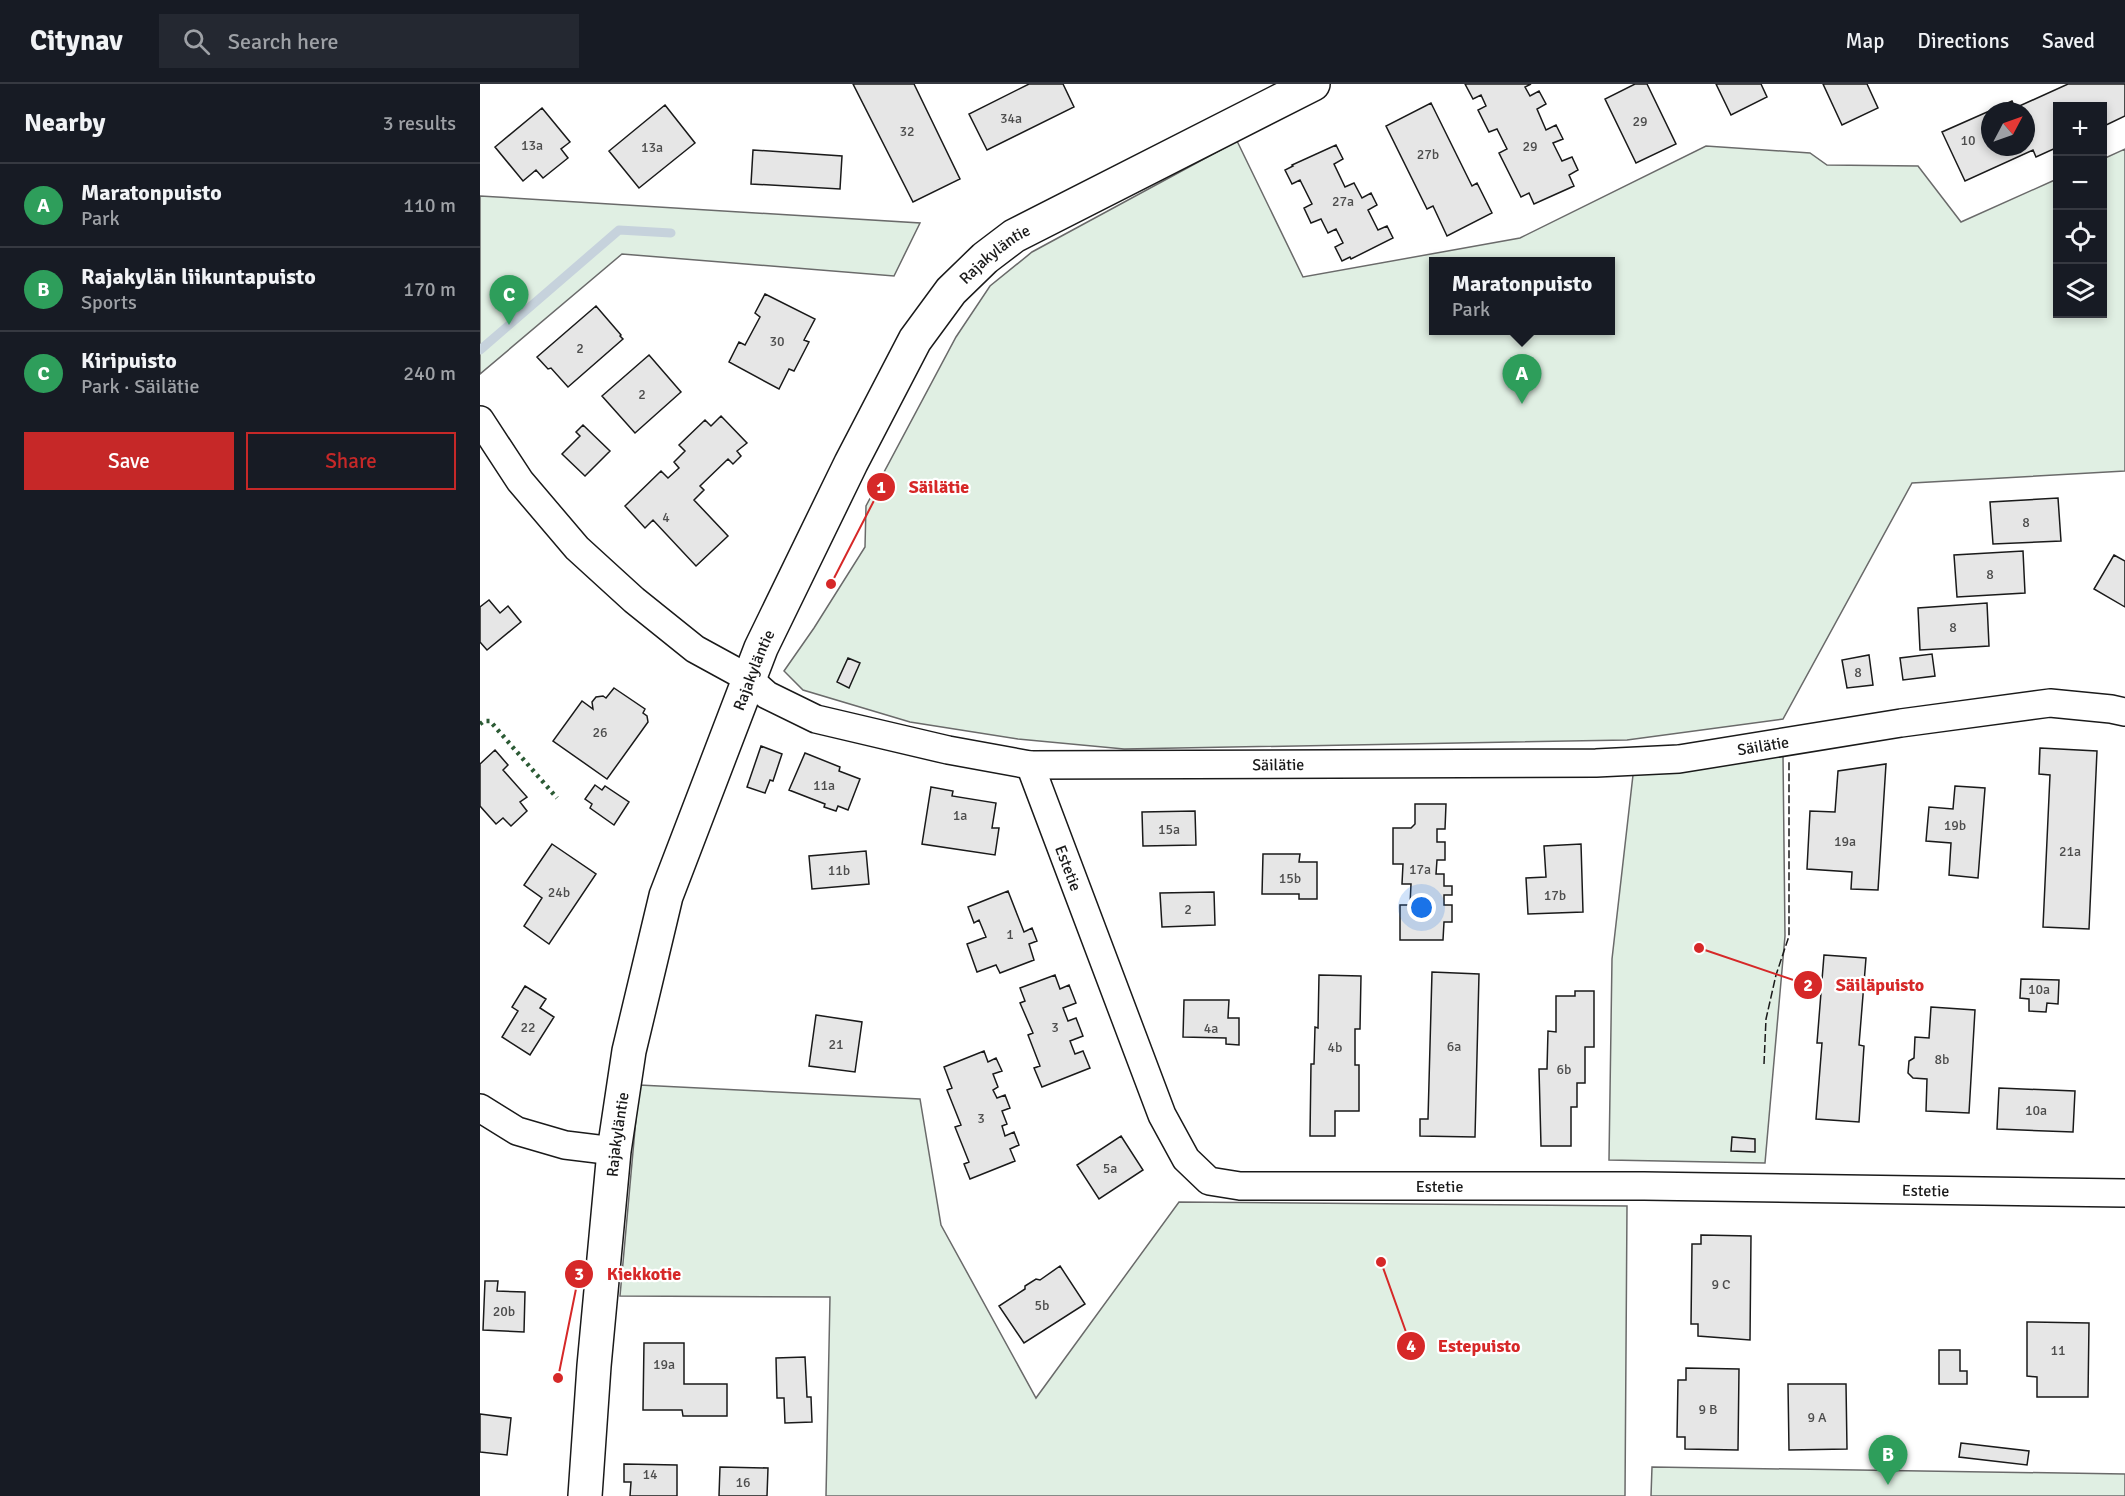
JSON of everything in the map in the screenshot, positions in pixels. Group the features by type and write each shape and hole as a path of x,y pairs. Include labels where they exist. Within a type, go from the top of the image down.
{"street":[{"name":"Rajakyläntie","path":"585,1496 594,1366 614,1151 629,1051 666,896 748,678 846,473 915,340 951,291 985,258 1014,236 1313,84"},
{"name":"Säilätie","path":"480,420 520,481 577,548 634,600 694,649 748,678 767,694 816,719 948,750 1030,765 1596,763 1679,759 1901,723 2050,703 2125,712"},
{"name":"Estetie","path":"1030,765 1162,1115 1186,1159 1209,1181 1240,1186 1644,1186 2125,1193"},
{"path":"480,1108 517,1131 565,1145 614,1151"}],"green space":[{"path":"1237,141 1303,277 1520,238 1706,146 1810,153 1827,165 1918,166 1961,222 2053,181 2053,318 2107,318 2107,157 2125,149 2125,471 1912,483 1783,719 1627,740 1124,749 1018,739 910,722 803,690 784,671 865,547 866,506 956,337 990,286 1032,252"},
{"path":"480,196 920,223 894,276 622,254 480,374"},
{"path":"1783,755 1785,936 1765,1163 1609,1160 1612,959 1633,775"},
{"path":"639,1085 920,1099 941,1225 1036,1398 1179,1202 1627,1206 1625,1496 826,1496 830,1297 620,1296"},
{"path":"1652,1467 2125,1474 2125,1496 1651,1496"}],"building":[{"path":"853,84 914,84 960,179 913,202"},
{"path":"1029,84 1063,84 1074,107 987,150 969,114"},
{"path":"1465,84 1531,84 1525,87 1530,96 1539,91 1546,104 1537,109 1546,130 1556,125 1563,139 1553,143 1562,161 1572,157 1578,170 1569,175 1574,186 1534,204 1529,193 1521,197 1499,153 1507,149 1497,129 1489,132 1478,110 1486,106 1481,95 1473,99"},
{"path":"1635,84 1647,84 1676,144 1636,163 1605,99"},
{"path":"1716,84 1761,84 1767,97 1731,115"},
{"path":"1823,84 1867,84 1878,108 1842,125"},
{"path":"2068,84 2125,84 2125,116 2107,125 2107,102 2053,102 2053,149 2036,157 2035,102 2028,102"},
{"path":"1431,103 1472,186 1477,183 1492,213 1447,236 1433,206 1427,209 1386,126"},
{"path":"665,105 695,143 639,188 609,151"},
{"path":"542,108 570,142 561,149 568,158 543,178 536,170 523,181 495,147"},
{"path":"1981,115 1981,156 2020,156 1965,181 1942,132"},
{"path":"1336,145 1343,159 1334,164 1345,187 1354,183 1362,198 1371,193 1377,205 1368,210 1378,230 1387,226 1393,238 1351,259 1350,257 1342,261 1335,247 1343,243 1336,229 1328,233 1321,219 1311,223 1304,208 1312,204 1300,180 1292,184 1285,170"},
{"path":"753,150 842,156 840,189 751,184"},
{"path":"765,294 815,319 804,340 809,342 794,371 789,369 779,389 729,362 739,342 745,345 760,317 755,313"},
{"path":"596,306 623,339 568,387 551,368 548,369 537,357"},
{"path":"649,355 681,392 635,433 602,396"},
{"path":"721,416 747,443 737,451 741,456 733,464 728,459 700,486 704,490 694,500 728,536 696,566 653,520 645,528 625,506 661,471 668,478 679,468 674,462 685,451 679,445 705,420 711,426"},
{"path":"583,425 610,451 585,476 562,454 580,436 576,432"},
{"path":"2058,498 2061,541 1993,544 1990,502"},
{"path":"2023,551 2025,593 1957,597 1954,555"},
{"path":"2114,555 2125,561 2125,607 2094,589"},
{"path":"489,600 500,613 508,606 521,622 487,650 480,642 480,607"},
{"path":"1987,603 1989,646 1920,650 1918,608"},
{"path":"1932,654 1935,676 1903,680 1900,658"},
{"path":"1869,655 1873,685 1847,688 1842,660"},
{"path":"848,658 860,663 849,688 837,682"},
{"path":"614,688 645,709 643,713 647,716 648,722 607,779 553,741 582,701 593,709 592,702 596,697 606,698"},
{"path":"761,746 782,754 773,781 770,780 765,793 747,787"},
{"path":"2040,748 2097,751 2089,929 2043,927 2050,775 2039,774"},
{"path":"495,750 508,765 503,770 527,797 520,802 527,811 511,826 503,818 496,824 480,806 480,764"},
{"path":"805,753 840,767 839,771 860,779 848,810 838,806 836,811 824,807 825,804 789,790"},
{"path":"1886,764 1878,890 1851,889 1852,872 1807,869 1810,811 1835,812 1838,771"},
{"path":"595,785 602,790 605,786 629,802 614,825 590,808 592,804 585,799"},
{"path":"1955,786 1985,788 1978,878 1949,875 1951,843 1926,841 1929,807 1953,809"},
{"path":"931,787 953,791 952,796 996,803 992,828 999,828 995,855 922,844"},
{"path":"1415,804 1446,804 1445,829 1437,829 1437,842 1445,842 1445,860 1437,860 1436,874 1444,874 1444,886 1452,886 1452,895 1444,895 1444,905 1452,905 1452,922 1444,922 1443,940 1400,940 1400,905 1410,905 1411,884 1402,884 1403,864 1393,864 1393,828 1411,828 1415,824"},
{"path":"1195,811 1196,845 1143,846 1142,812"},
{"path":"552,844 596,874 549,944 524,926 542,898 524,885"},
{"path":"1581,844 1583,912 1528,914 1526,878 1546,877 1544,846"},
{"path":"866,851 869,884 812,889 809,856"},
{"path":"1263,854 1300,854 1299,862 1317,862 1317,899 1299,899 1299,894 1262,894"},
{"path":"1008,891 1024,932 1032,928 1037,941 1029,944 1034,960 1000,973 996,965 977,972 967,944 986,937 979,920 974,923 968,907"},
{"path":"1214,892 1215,925 1162,927 1160,893"},
{"path":"1824,955 1866,958 1859,1045 1864,1046 1859,1122 1816,1119 1822,1043 1817,1043"},
{"path":"1432,972 1479,974 1475,1137 1420,1136 1420,1119 1428,1119"},
{"path":"1055,975 1060,989 1069,985 1076,1003 1063,1008 1068,1021 1076,1018 1083,1036 1070,1041 1075,1054 1083,1051 1090,1068 1042,1087 1034,1068 1040,1066 1028,1035 1033,1033 1020,1003 1025,1001 1020,988"},
{"path":"1319,975 1361,976 1360,1029 1355,1029 1355,1065 1359,1065 1359,1111 1335,1111 1335,1136 1310,1136 1311,1064 1314,1064 1315,1027 1318,1028"},
{"path":"2021,979 2059,980 2058,1004 2047,1003 2046,1012 2029,1011 2029,999 2020,998"},
{"path":"525,986 546,999 540,1008 554,1017 530,1055 502,1037 518,1011 512,1007"},
{"path":"1575,991 1594,991 1594,1047 1585,1047 1585,1083 1577,1083 1577,1107 1571,1107 1571,1146 1541,1146 1539,1069 1547,1069 1548,1031 1556,1032 1556,996 1575,996"},
{"path":"1184,1000 1229,1000 1228,1018 1239,1018 1239,1045 1226,1044 1226,1038 1183,1037"},
{"path":"1931,1007 1975,1010 1969,1113 1926,1111 1927,1079 1913,1078 1908,1073 1909,1061 1914,1058 1915,1037 1929,1038"},
{"path":"816,1015 862,1022 855,1072 809,1066"},
{"path":"984,1051 988,1062 996,1058 1002,1071 993,1074 998,1087 993,1090 997,1098 1005,1095 1010,1108 1002,1111 1007,1124 1002,1126 1005,1136 1014,1132 1019,1145 1010,1149 1015,1161 970,1179 964,1164 969,1162 955,1127 961,1125 947,1090 952,1088 944,1067"},
{"path":"1999,1088 2075,1091 2073,1132 1997,1129"},
{"path":"1121,1136 1143,1170 1099,1199 1077,1165"},
{"path":"1732,1137 1755,1139 1755,1152 1731,1151"},
{"path":"1701,1235 1751,1236 1750,1340 1698,1336 1698,1324 1691,1324 1692,1244 1701,1244"},
{"path":"1060,1266 1085,1304 1024,1343 999,1306 1025,1289 1025,1286 1036,1279 1040,1280"},
{"path":"485,1281 498,1281 497,1291 525,1292 524,1332 483,1330"},
{"path":"2027,1322 2089,1323 2088,1397 2037,1397 2037,1377 2027,1376"},
{"path":"644,1343 684,1343 684,1384 727,1384 727,1416 683,1416 682,1410 643,1410"},
{"path":"1939,1350 1960,1350 1960,1371 1967,1371 1967,1384 1939,1384"},
{"path":"805,1357 807,1397 811,1397 812,1422 785,1423 784,1398 777,1398 776,1358"},
{"path":"1686,1368 1739,1369 1738,1450 1685,1449 1685,1437 1677,1437 1678,1380 1686,1380"},
{"path":"1788,1384 1846,1384 1847,1449 1789,1450"},
{"path":"480,1414 511,1418 507,1455 480,1452"},
{"path":"1961,1443 2029,1451 2027,1465 1959,1457"},
{"path":"624,1464 677,1465 677,1496 630,1496 631,1482 624,1482"},
{"path":"720,1467 768,1468 767,1496 719,1496"}],"waterway":[{"path":"480,350 619,230 671,233"}],"hedge":[{"path":"480,724 490,721 557,798"}],"fence":[{"path":"1764,1064 1766,1019 1776,975 1789,936 1789,760"}],"place":[{"name":"Kiripuisto","path":"509,325"},
{"name":"Maratonpuisto","path":"1522,404"},
{"name":"Säilätie","path":"831,584"},
{"name":"Säiläpuisto","path":"1699,948"},
{"name":"Estepuisto","path":"1381,1262"},
{"name":"Kiekkotie","path":"558,1378"},
{"name":"Rajakylän liikuntapuisto","path":"1888,1485"}]}
